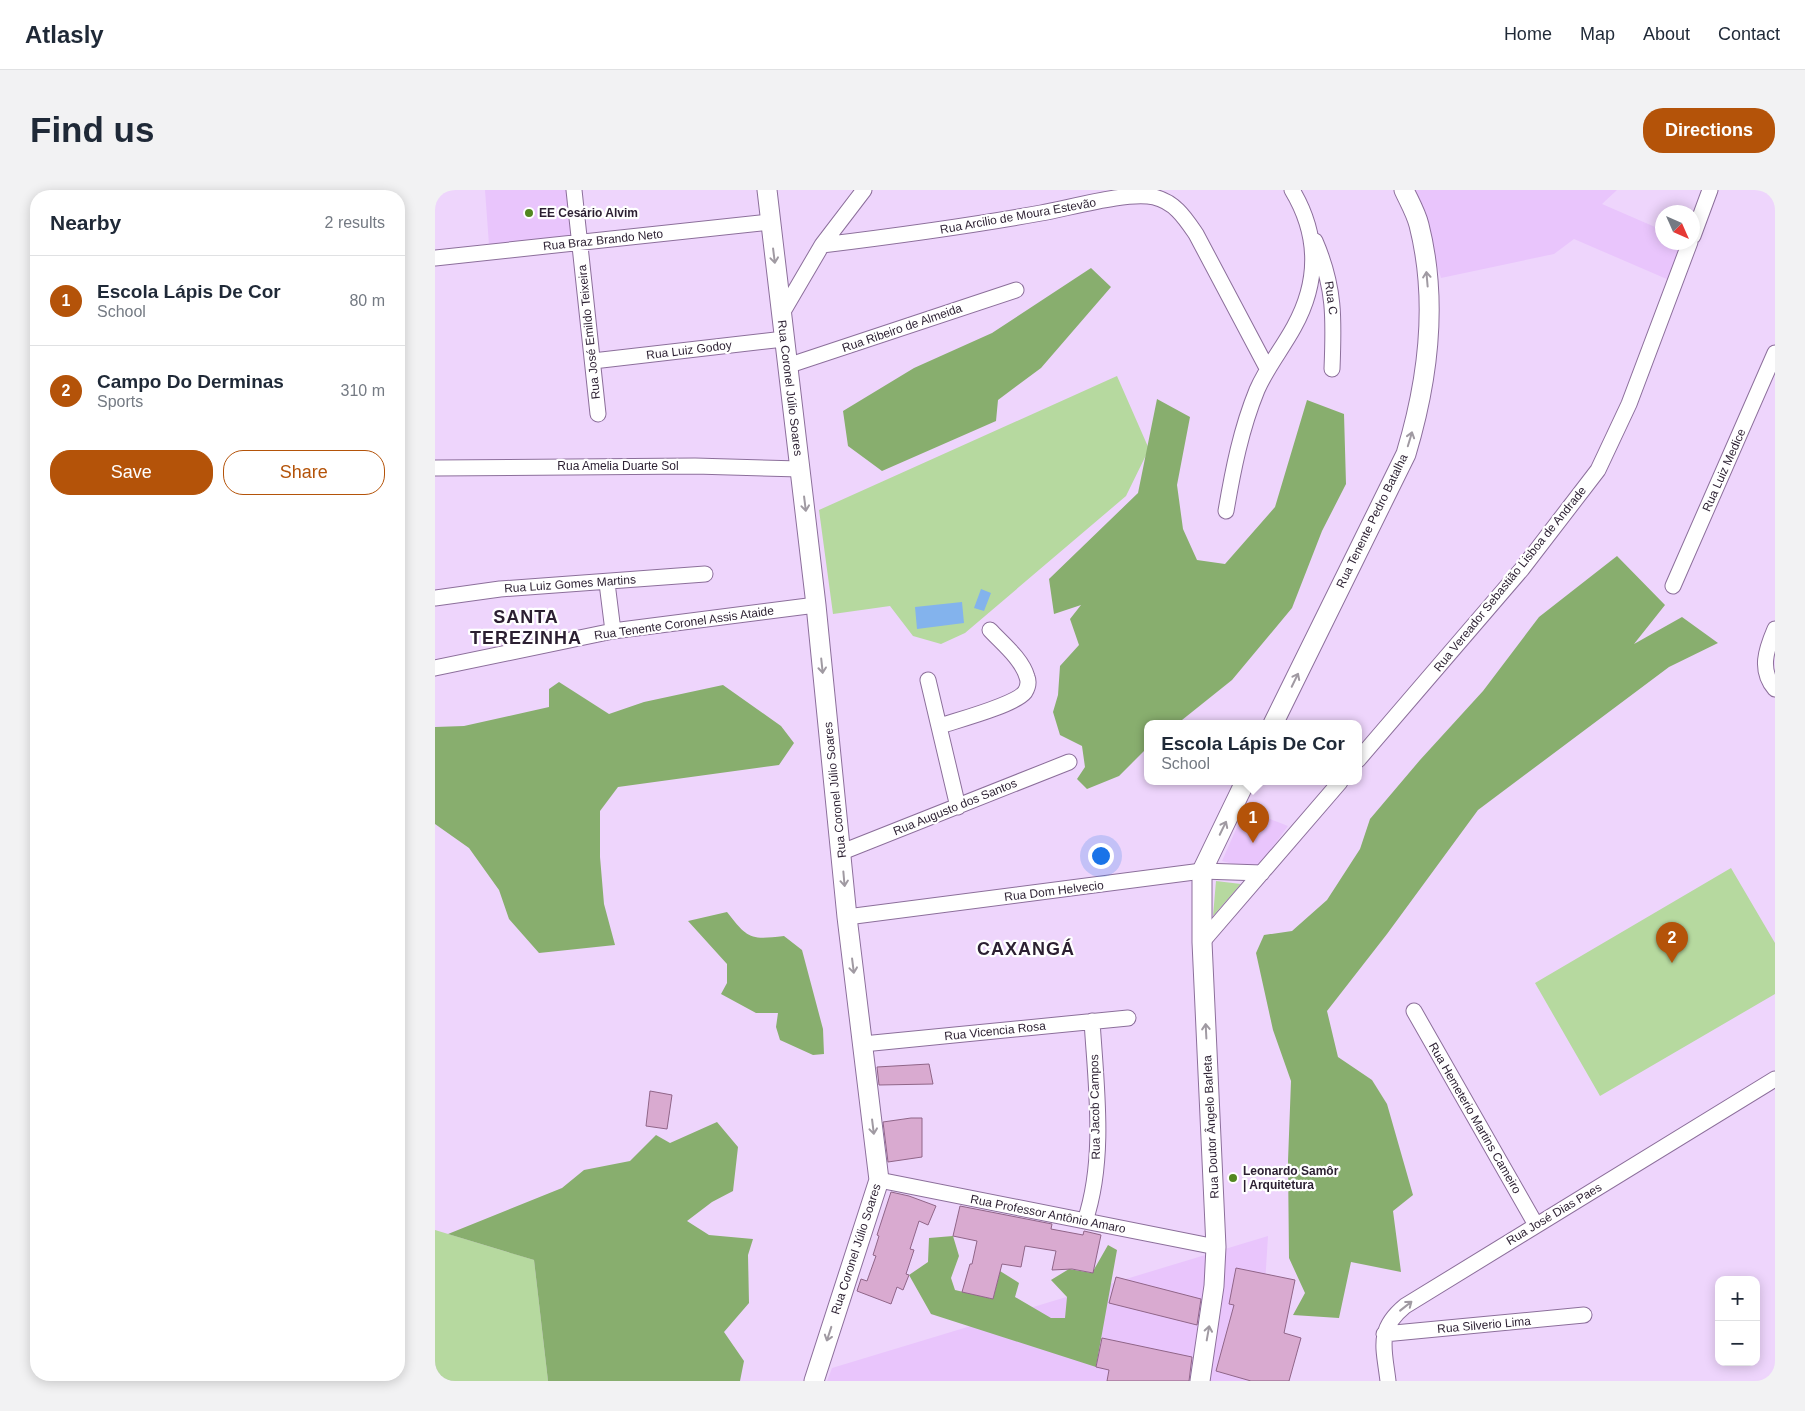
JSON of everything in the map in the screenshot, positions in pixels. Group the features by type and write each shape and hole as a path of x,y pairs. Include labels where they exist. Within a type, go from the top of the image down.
{"street":[{"name":"Rua José Emildo Teixeira","path":"574,190 598,414"},
{"name":"Rua Coronel Júlio Soares","path":"767,190 816,605 847,917 879,1180 814,1381"},
{"name":"Rua C","path":"1292,190 1323,259 1331,286 1334,317 1332,369"},
{"name":"Rua Tenente Pedro Batalha","path":"1275,720 1406,454 1418,413 1426,360 1429,304 1425,253 1418,223 1404,190"},
{"path":"1700,217 1710,190"},
{"path":"781,315 822,245 865,191"},
{"name":"Rua Arcilio de Moura Estevão","path":"822,245 1041,214 1135,196 1154,197 1169,202 1183,214 1196,234 1267,368"},
{"name":"Rua Braz Brando Neto","path":"435,258 770,222"},
{"path":"1225,511 1236,454 1246,417 1267,368 1293,328 1308,298 1313,270 1310,230"},
{"name":"Rua Vereador Sebastião Lisboa de Andrade","path":"1362,755 1522,569 1598,470 1629,404 1687,250"},
{"name":"Rua Ribeiro de Almeida","path":"787,366 1016,290"},
{"name":"Rua Luiz Godoy","path":"593,361 784,339"},
{"name":"Rua Luiz Medice","path":"1673,586 1775,353"},
{"name":"Rua Amelia Duarte Sol","path":"435,468 695,466 800,469"},
{"name":"Rua Luiz Gomes Martins","path":"435,598 500,589 607,583 705,574"},
{"path":"607,583 613,631"},
{"name":"Rua Tenente Coronel Assis Ataide","path":"435,668 613,631 816,605"},
{"path":"1775,629 1765,662 1765,672 1775,689"},
{"path":"941,726 1007,703 1025,692 1028,685 1025,671 1018,660 989,630"},
{"path":"928,680 941,726 958,807"},
{"name":"Rua Augusto dos Santos","path":"842,852 1069,762"},
{"path":"1202,871 1244,785"},
{"path":"1202,942 1337,785"},
{"name":"Rua Dom Helvecio","path":"847,917 1202,871 1262,873"},
{"name":"Rua Doutor Ângelo Barleta","path":"1200,1381 1215,1286 1216,1247 1202,942 1202,871"},
{"name":"Rua Hemeterio Martins Cameiro","path":"1414,1011 1536,1225"},
{"name":"Rua Vicencia Rosa","path":"863,1044 1128,1018"},
{"name":"Rua Jacob Campos","path":"1085,1222 1094,1186 1096,1158 1097,1115 1092,1021"},
{"name":"Rua José Dias Paes","path":"1384,1334 1388,1323 1394,1315 1419,1296 1775,1079"},
{"name":"Rua Professor Antônio Amaro","path":"879,1180 1216,1247"},
{"name":"Rua Silverio Lima","path":"1384,1334 1584,1315"},
{"path":"1384,1334 1388,1381"}],"shaded area":[{"name":"EE Cesário Alvim","path":"485,190 569,190 573,237 489,245"},
{"path":"1414,190 1617,190 1602,204 1655,227 1655,250 1682,250 1669,280 1574,239 1554,254 1441,278"},
{"path":"1245,809 1288,826 1256,870 1222,861"},
{"path":"1268,1236 1259,1381 827,1381 832,1368"}],"green space":[{"path":"1091,268 1111,287 1041,368 998,400 996,421 882,471 848,446 843,411 914,368 992,333"},
{"path":"1117,376 1149,449 1126,496 965,633 941,644 913,636 890,606 833,614 819,510"},
{"path":"1157,399 1190,417 1177,485 1183,529 1197,560 1225,564 1275,507 1307,400 1344,414 1346,484 1322,531 1292,608 1232,680 1182,720 1144,720 1144,751 1119,776 1087,789 1077,779 1085,767 1082,746 1060,735 1053,712 1058,695 1060,666 1079,645 1070,619 1081,605 1054,614 1049,579 1138,493"},
{"path":"1617,556 1665,605 1634,644 1682,617 1718,643 1669,667 1478,810 1387,934 1327,1011 1338,1057 1372,1080 1387,1104 1413,1195 1393,1211 1401,1272 1351,1262 1339,1318 1293,1315 1305,1293 1289,1258 1288,1161 1291,1081 1273,1030 1256,953 1264,935 1292,931 1327,900 1360,849 1370,819 1420,760 1483,691 1539,617"},
{"path":"559,682 609,714 644,702 723,685 781,726 794,743 779,765 618,787 600,811 600,857 604,904 615,945 539,953 509,919 499,890 469,848 435,824 435,727 464,726 549,707 549,689"},
{"path":"1731,868 1775,943 1775,994 1600,1096 1535,983"},
{"path":"1216,881 1241,884 1213,916"},
{"path":"727,912 745,933 764,938 784,936 802,950 823,1029 824,1054 813,1055 780,1040 776,1027 778,1013 756,1013 721,994 727,983 727,964 688,921"},
{"path":"717,1122 738,1147 733,1191 712,1202 687,1221 709,1235 753,1239 748,1255 749,1303 724,1332 744,1361 740,1381 548,1381 534,1260 448,1234 562,1188 584,1170 630,1161 656,1135 670,1143"},
{"path":"435,1230 534,1260 548,1381 435,1381"},
{"path":"953,1236 959,1256 951,1278 955,1290 993,1299 1000,1271 1019,1283 1015,1297 1051,1318 1065,1318 1067,1297 1051,1280 1069,1269 1092,1273 1108,1245 1117,1250 1096,1367 931,1314 909,1275 928,1262 929,1238"}],"water":[{"path":"981,589 991,593 984,611 974,608"},
{"path":"962,602 964,623 917,629 915,607"}],"building":[{"path":"929,1064 933,1084 879,1085 877,1067"},
{"path":"650,1091 672,1095 667,1129 646,1126"},
{"path":"922,1118 922,1157 888,1162 883,1122"},
{"path":"891,1192 909,1196 936,1206 928,1225 919,1221 910,1249 914,1250 906,1274 909,1275 903,1290 897,1287 891,1304 857,1291 861,1279 867,1281 876,1256 873,1255 879,1236 877,1235"},
{"path":"960,1206 1052,1224 1051,1229 1083,1235 1084,1231 1101,1235 1093,1273 1072,1269 1052,1270 1056,1251 1025,1246 1021,1267 1002,1264 993,1299 962,1292 970,1264 972,1264 977,1241 953,1236"},
{"path":"1236,1268 1295,1280 1284,1333 1301,1338 1289,1381 1251,1381 1216,1371 1234,1305 1229,1304"},
{"path":"1116,1277 1201,1299 1197,1325 1109,1303"},
{"path":"1102,1338 1192,1357 1189,1381 1107,1381 1109,1370 1096,1367"}],"place":[{"name":"EE Cesário Alvim","path":"529,213"},
{"name":"Escola Lápis De Cor","path":"1253,843"},
{"name":"Campo Do Derminas","path":"1672,963"},
{"name":"Leonardo Samôr | Arquitetura","path":"1233,1178"}],"district":[{"name":"SANTA TEREZINHA","path":"526,627"},
{"name":"CAXANGÁ","path":"1026,949"}]}
